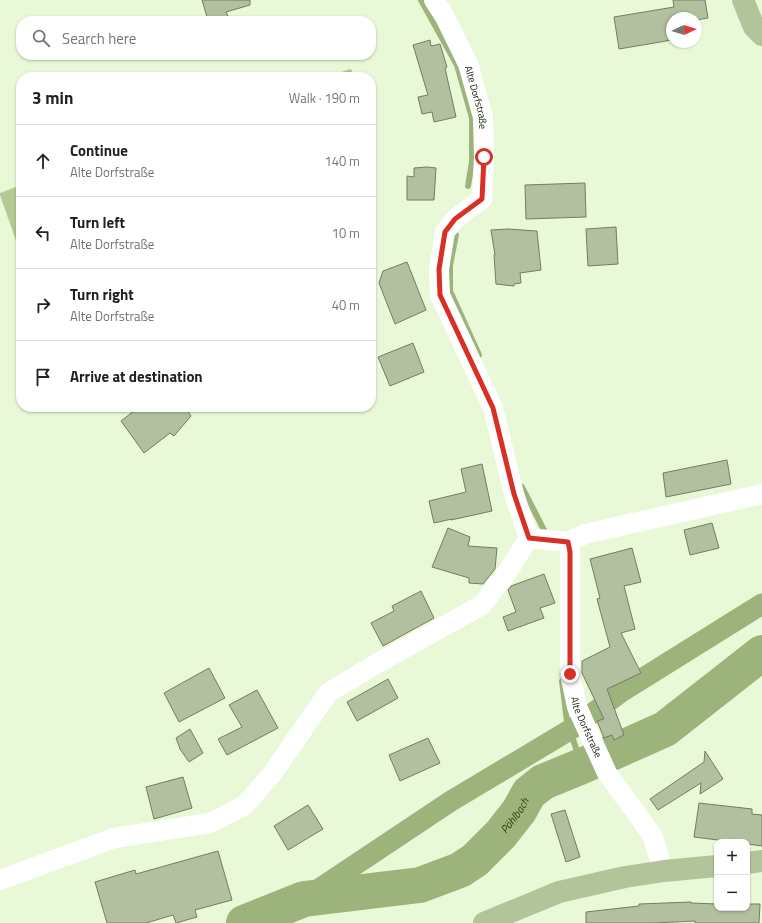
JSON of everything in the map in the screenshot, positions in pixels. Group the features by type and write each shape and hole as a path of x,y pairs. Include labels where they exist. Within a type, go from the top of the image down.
{"main road":[{"path":"744,0 754,27 762,35"},
{"path":"750,863 762,861"},
{"path":"484,923 559,892 625,877 664,871 714,866"}],"street":[{"name":"Alte Dorfstraße","path":"434,0 445,17 468,64 483,117 484,157 482,199 455,219 445,232 439,269 440,295 493,408 514,494 529,538"},
{"path":"0,880 114,838 210,823 245,805 272,774 328,694 376,664 482,605 508,571 529,538 568,542 585,534 762,494"},
{"name":"Alte Dorfstraße","path":"568,542 570,552 570,674 580,712 607,772 652,835 664,871"}],"green space":[{"path":"350,69 352,72 341,72"},
{"path":"16,187 16,241 0,195 0,193"}],"building":[{"path":"202,0 250,0 250,5 226,12 228,16 207,16"},
{"path":"673,0 705,0 708,18 702,19 702,12 666,12 666,41 619,49 614,17 674,7"},
{"path":"430,40 431,46 440,44 447,67 445,68 456,117 434,122 432,112 422,114 418,97 428,95 413,45"},
{"path":"414,168 436,168 434,200 407,200 407,176 414,177"},
{"path":"585,183 586,217 526,219 525,185"},
{"path":"616,227 618,264 588,266 586,229"},
{"path":"508,229 537,231 541,270 520,273 521,283 514,284 514,286 496,284 495,255 491,230"},
{"path":"407,262 426,310 395,324 379,283 383,271"},
{"path":"413,343 424,372 390,386 378,357"},
{"path":"133,412 188,412 191,416 174,436 170,433 144,453 121,421"},
{"path":"727,460 731,484 666,497 663,473"},
{"path":"482,464 492,511 434,523 429,501 466,492 461,469"},
{"path":"712,523 719,548 690,555 684,530"},
{"path":"448,528 470,537 468,546 497,548 495,569 483,584 469,583 469,578 432,567"},
{"path":"632,548 641,582 624,586 635,629 621,633 641,673 607,689 624,735 614,740 612,735 604,738 597,721 604,719 582,673 582,661 610,647 597,599 600,598 590,559"},
{"path":"544,574 555,603 540,608 544,618 508,631 503,617 516,612 508,590 511,586"},
{"path":"421,591 434,618 383,646 371,623 394,611 392,606"},
{"path":"209,668 225,698 179,722 164,693"},
{"path":"388,679 398,698 357,721 347,702"},
{"path":"257,690 278,728 227,755 218,739 242,727 229,705"},
{"path":"190,729 203,753 189,762 180,749 176,738"},
{"path":"428,738 440,763 400,781 389,755"},
{"path":"705,751 723,779 700,794 701,783 658,810 650,799 704,762"},
{"path":"183,777 192,808 154,819 146,787"},
{"path":"699,803 752,809 752,814 762,815 762,846 750,844 750,839 714,840 694,837"},
{"path":"308,805 323,829 288,850 274,826"},
{"path":"565,810 580,857 566,862 551,814"},
{"path":"218,851 232,900 195,910 197,917 176,923 173,915 146,923 107,923 95,882 135,870 136,874"},
{"path":"691,902 714,904 714,911 750,911 750,904 760,904 759,923 695,923 695,921 654,923 586,923 586,912 639,906 639,904"}],"waterway":[{"path":"421,0 457,65 472,118 472,162 468,186"},
{"path":"456,235 450,265 450,291 479,355"},
{"path":"522,487 545,532"},
{"path":"304,899 451,801 573,728 621,692 762,604"},
{"name":"Pöhlbach","path":"244,923 304,899 420,885 460,870 475,860 501,834 519,811 529,793 543,782 665,729 762,653"},
{"path":"562,681 567,722 582,766"}],"route":[{"path":"484,157 482,199 455,219 445,232 439,269 440,295 493,408 514,494 529,538 568,542 570,552 570,674"}]}
